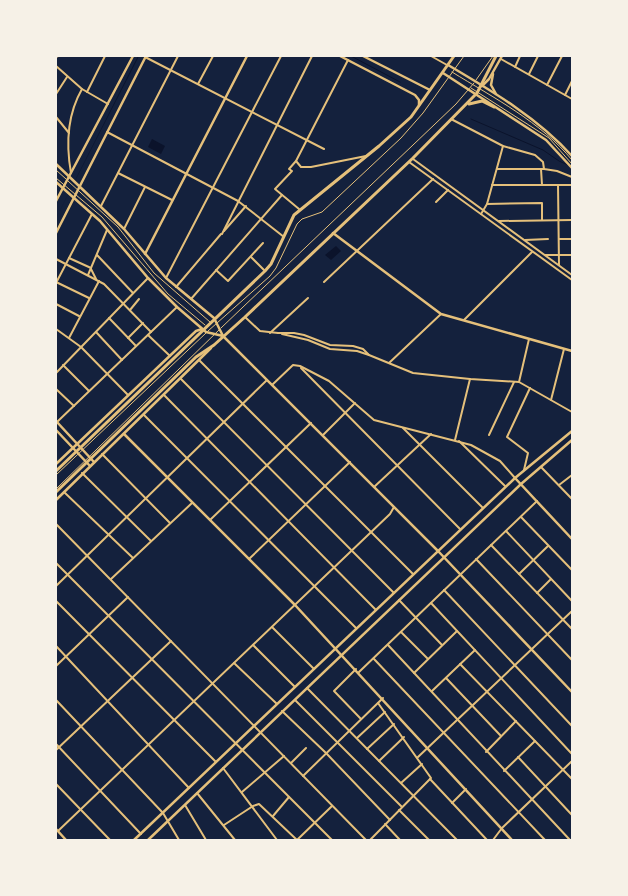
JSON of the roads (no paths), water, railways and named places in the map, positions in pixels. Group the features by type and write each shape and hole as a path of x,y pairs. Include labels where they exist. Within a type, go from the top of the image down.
{"highway":[{"path":"56,471 77,453 116,413 187,348 202,329 265,271 271,264 284,237 288,224 299,209 368,156 407,121 418,108 454,56"},
{"path":"461,110 481,87 496,56"},
{"path":"56,492 89,458 140,411 195,356 214,345 409,162 451,119 470,102 485,102 494,107"}],"street":[{"path":"87,92 105,56"},
{"path":"56,201 68,181 133,56"},
{"path":"56,233 79,184 146,56 324,149"},
{"path":"101,206 178,56"},
{"path":"198,84 213,56"},
{"path":"145,254 248,56"},
{"path":"166,278 281,56"},
{"path":"222,234 312,56"},
{"path":"340,56 417,96 419,100 418,108"},
{"path":"363,56 430,90"},
{"path":"431,56 500,98 552,134 572,156"},
{"path":"515,67 520,56"},
{"path":"529,74 538,56"},
{"path":"547,85 562,56"},
{"path":"481,87 494,71 502,57 515,67 572,98"},
{"path":"299,209 275,189 292,171 290,169 296,161 348,60"},
{"path":"56,66 82,89 108,104"},
{"path":"494,71 491,85 500,98"},
{"path":"443,73 477,93 494,107 546,140 557,150 572,168"},
{"path":"56,94 67,77"},
{"path":"565,95 572,81"},
{"path":"70,176 67,149 69,133 73,105 82,89"},
{"path":"56,117 69,133"},
{"path":"451,119 503,146 535,155 543,162 542,185"},
{"path":"107,132 238,201 284,237"},
{"path":"481,214 487,204 503,146"},
{"path":"296,161 301,167 311,167 368,156"},
{"path":"413,158 500,223 571,273"},
{"path":"409,162 572,280"},
{"path":"56,164 79,184 124,229 166,278 214,318 223,336 438,551 571,690"},
{"path":"497,169 543,169 557,171 572,177"},
{"path":"118,173 172,200"},
{"path":"324,282 433,179"},
{"path":"56,182 64,187 108,229 148,278 177,307 206,332 223,336"},
{"path":"492,185 572,185"},
{"path":"558,185 559,265"},
{"path":"124,229 146,187"},
{"path":"436,202 448,190"},
{"path":"191,299 282,194"},
{"path":"487,204 542,203 542,220"},
{"path":"176,287 246,206"},
{"path":"89,298 56,283 92,213"},
{"path":"498,221 572,220"},
{"path":"498,227 500,223"},
{"path":"88,275 108,229"},
{"path":"333,233 441,314 572,351"},
{"path":"524,240 548,239"},
{"path":"558,239 572,239"},
{"path":"216,270 228,281 263,243"},
{"path":"464,320 532,252"},
{"path":"96,255 133,293"},
{"path":"544,255 572,255"},
{"path":"251,257 265,271"},
{"path":"69,258 91,269 98,280 151,332"},
{"path":"56,259 98,280"},
{"path":"56,373 148,278"},
{"path":"69,338 98,280"},
{"path":"270,333 308,298"},
{"path":"130,310 139,300"},
{"path":"56,304 80,316"},
{"path":"94,462 57,422 108,375 177,307"},
{"path":"389,363 441,314"},
{"path":"244,317 260,331 304,335 330,345 353,346 363,349 370,355"},
{"path":"109,318 136,346"},
{"path":"128,338 143,323"},
{"path":"56,464 196,331 202,329"},
{"path":"56,334 57,330 81,347 128,395"},
{"path":"96,332 122,360"},
{"path":"278,333 308,340 330,349 357,351 389,363 402,370 413,373 519,382 572,412"},
{"path":"148,335 170,356"},
{"path":"519,382 529,338"},
{"path":"56,500 82,473 200,361 214,345"},
{"path":"551,400 564,349"},
{"path":"195,356 243,402 413,574"},
{"path":"63,365 90,391"},
{"path":"272,385 293,365 300,366 329,381 374,420 456,440 485,452 500,461 572,538"},
{"path":"300,366 460,529"},
{"path":"181,379 394,593"},
{"path":"456,440 470,379"},
{"path":"56,586 267,380"},
{"path":"489,435 514,382"},
{"path":"524,470 528,453 507,437 530,388"},
{"path":"56,389 74,406"},
{"path":"164,396 376,610"},
{"path":"323,435 355,403"},
{"path":"113,410 116,413"},
{"path":"140,411 356,628"},
{"path":"210,520 311,423"},
{"path":"402,427 483,508"},
{"path":"56,430 90,466"},
{"path":"134,840 505,486 572,431"},
{"path":"124,434 296,605 512,840"},
{"path":"374,487 431,434"},
{"path":"456,440 505,486"},
{"path":"148,840 520,484 572,440"},
{"path":"102,454 170,523"},
{"path":"249,559 350,462"},
{"path":"541,466 572,499"},
{"path":"82,473 128,516 151,541"},
{"path":"559,485 572,475"},
{"path":"69,480 72,484"},
{"path":"64,492 133,558"},
{"path":"359,672 537,501"},
{"path":"111,580 192,503"},
{"path":"66,840 57,830 296,605 390,514 394,507"},
{"path":"521,517 572,570"},
{"path":"56,524 366,840"},
{"path":"506,531 572,601"},
{"path":"491,545 572,629"},
{"path":"519,574 548,546"},
{"path":"476,559 572,660"},
{"path":"56,563 332,840"},
{"path":"537,593 551,579"},
{"path":"444,590 572,726"},
{"path":"56,666 128,597"},
{"path":"399,600 442,645"},
{"path":"56,601 216,762"},
{"path":"431,603 572,754"},
{"path":"418,757 572,611"},
{"path":"272,627 314,669"},
{"path":"414,673 457,631"},
{"path":"401,632 428,659"},
{"path":"56,750 171,641"},
{"path":"253,645 295,687"},
{"path":"388,645 432,691 486,752 570,840"},
{"path":"56,646 189,788"},
{"path":"432,691 475,650"},
{"path":"374,659 545,840"},
{"path":"234,663 277,704"},
{"path":"460,664 572,779"},
{"path":"356,669 334,691 361,719"},
{"path":"446,678 501,736"},
{"path":"307,688 457,840"},
{"path":"303,776 383,698"},
{"path":"56,700 163,813 179,840"},
{"path":"295,700 402,807"},
{"path":"378,703 423,763 431,778 452,803 488,840"},
{"path":"282,712 326,754 390,820"},
{"path":"357,738 385,712"},
{"path":"486,752 516,721"},
{"path":"367,749 394,724"},
{"path":"379,761 404,737"},
{"path":"504,771 535,741"},
{"path":"56,744 101,790 140,834"},
{"path":"291,763 306,748"},
{"path":"242,792 284,756"},
{"path":"518,758 572,814"},
{"path":"493,840 502,828 531,799 572,761"},
{"path":"401,783 423,763"},
{"path":"224,768 277,840"},
{"path":"370,840 431,778"},
{"path":"56,784 110,840"},
{"path":"452,803 466,789"},
{"path":"197,793 235,840"},
{"path":"273,816 289,797"},
{"path":"185,805 206,840"},
{"path":"224,825 253,806 262,805 297,840 333,806"},
{"path":"399,810 429,840"},
{"path":"385,824 400,840"}],"lane":[{"path":"81,449 206,332 270,276 276,268 302,219 322,212 401,138 423,113 448,76 464,56"},
{"path":"89,458 195,356 214,334 470,89 493,56"},
{"path":"452,72 474,83"},
{"path":"481,87 550,136 572,160"},
{"path":"477,93 548,138 572,164"},
{"path":"56,170 118,227 154,273 210,322 217,323"},
{"path":"56,178 64,187 75,193 102,217 168,294 214,334"},
{"path":"56,475 77,453"},
{"path":"56,489 85,462"}],"water":[{"path":"138,56 139,56 56,218"},
{"path":"152,139 165,146 161,154 148,147"},
{"path":"336,246 341,251 331,260 325,255"}],"waterway":[{"path":"351,56 400,82"},
{"path":"471,119 543,150 559,161 568,165"}]}
